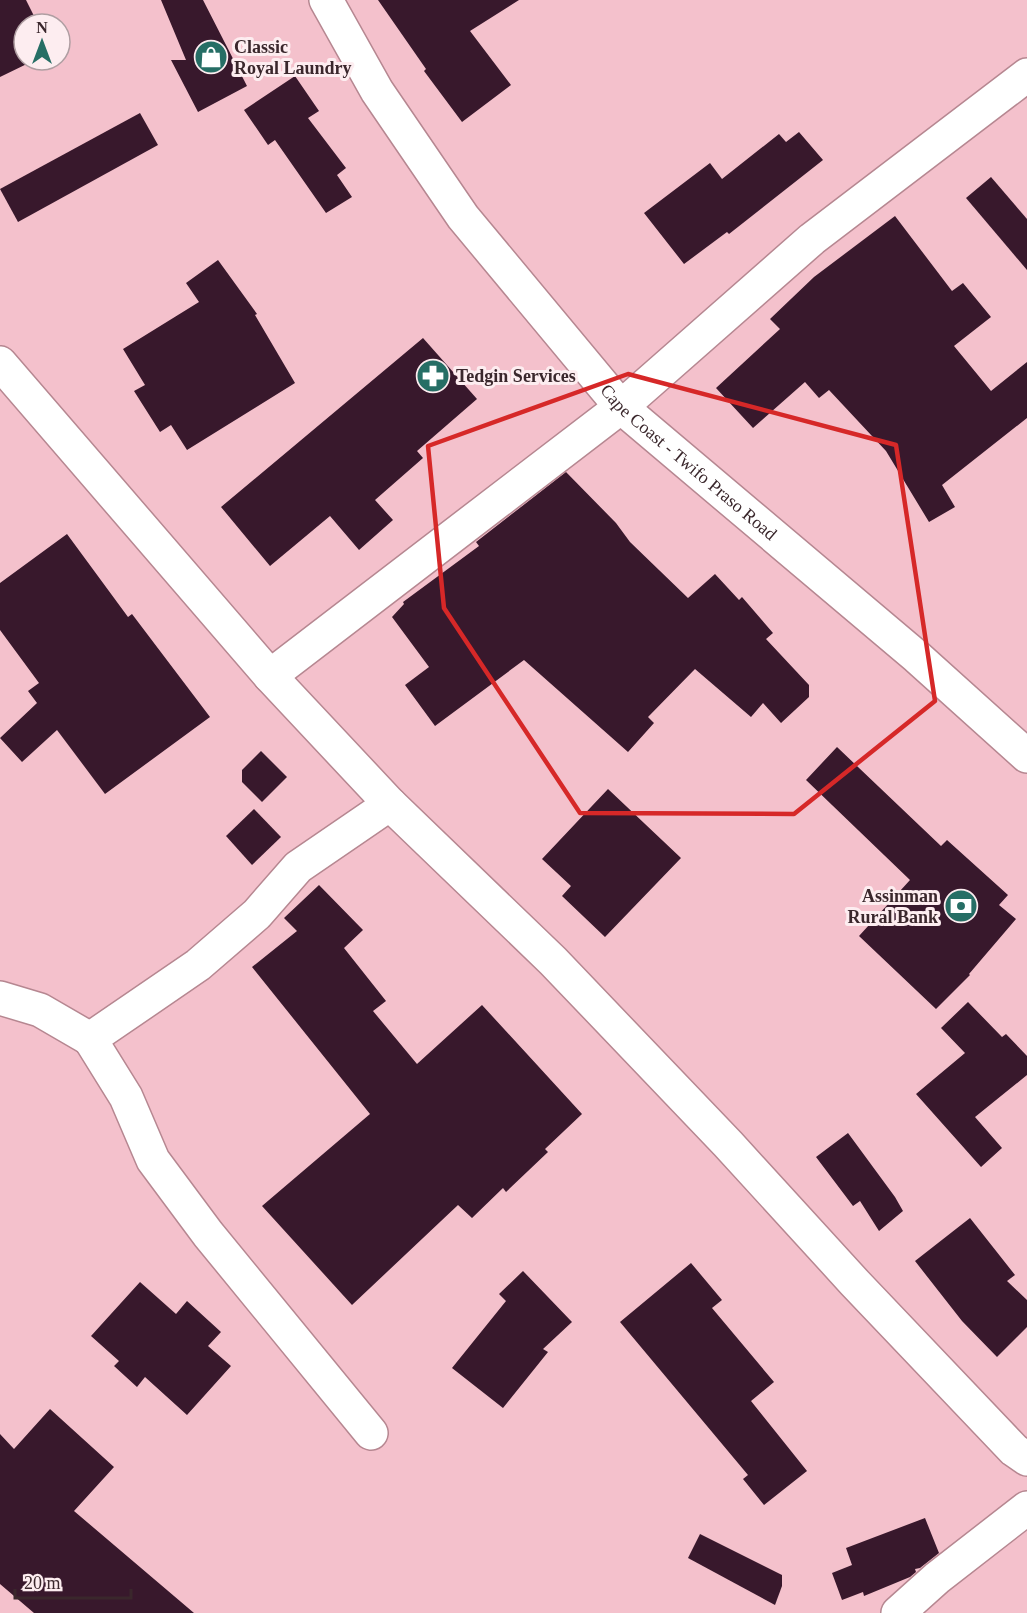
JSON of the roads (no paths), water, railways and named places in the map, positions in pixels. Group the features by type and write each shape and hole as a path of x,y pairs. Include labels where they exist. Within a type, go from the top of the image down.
{"street":[{"name":"Cape Coast - Twifo Praso Road","path":"326,0 377,91 463,217 621,407 917,657 1027,756"},
{"path":"270,676 621,407 812,238 1027,75"},
{"path":"0,363 270,676 390,804 553,962 728,1144 854,1282 1014,1450 1027,1459"},
{"path":"90,1039 198,965 257,914 298,867 390,804"},
{"path":"0,998 40,1010 90,1039 126,1097 153,1160 208,1234 371,1433"},
{"path":"898,1613 937,1578 1027,1508"}],"place":[{"name":"Classic Royal Laundry","path":"211,57"},
{"name":"Tedgin Services","path":"433,376"},
{"name":"Assinman Rural Bank","path":"961,906"}]}
